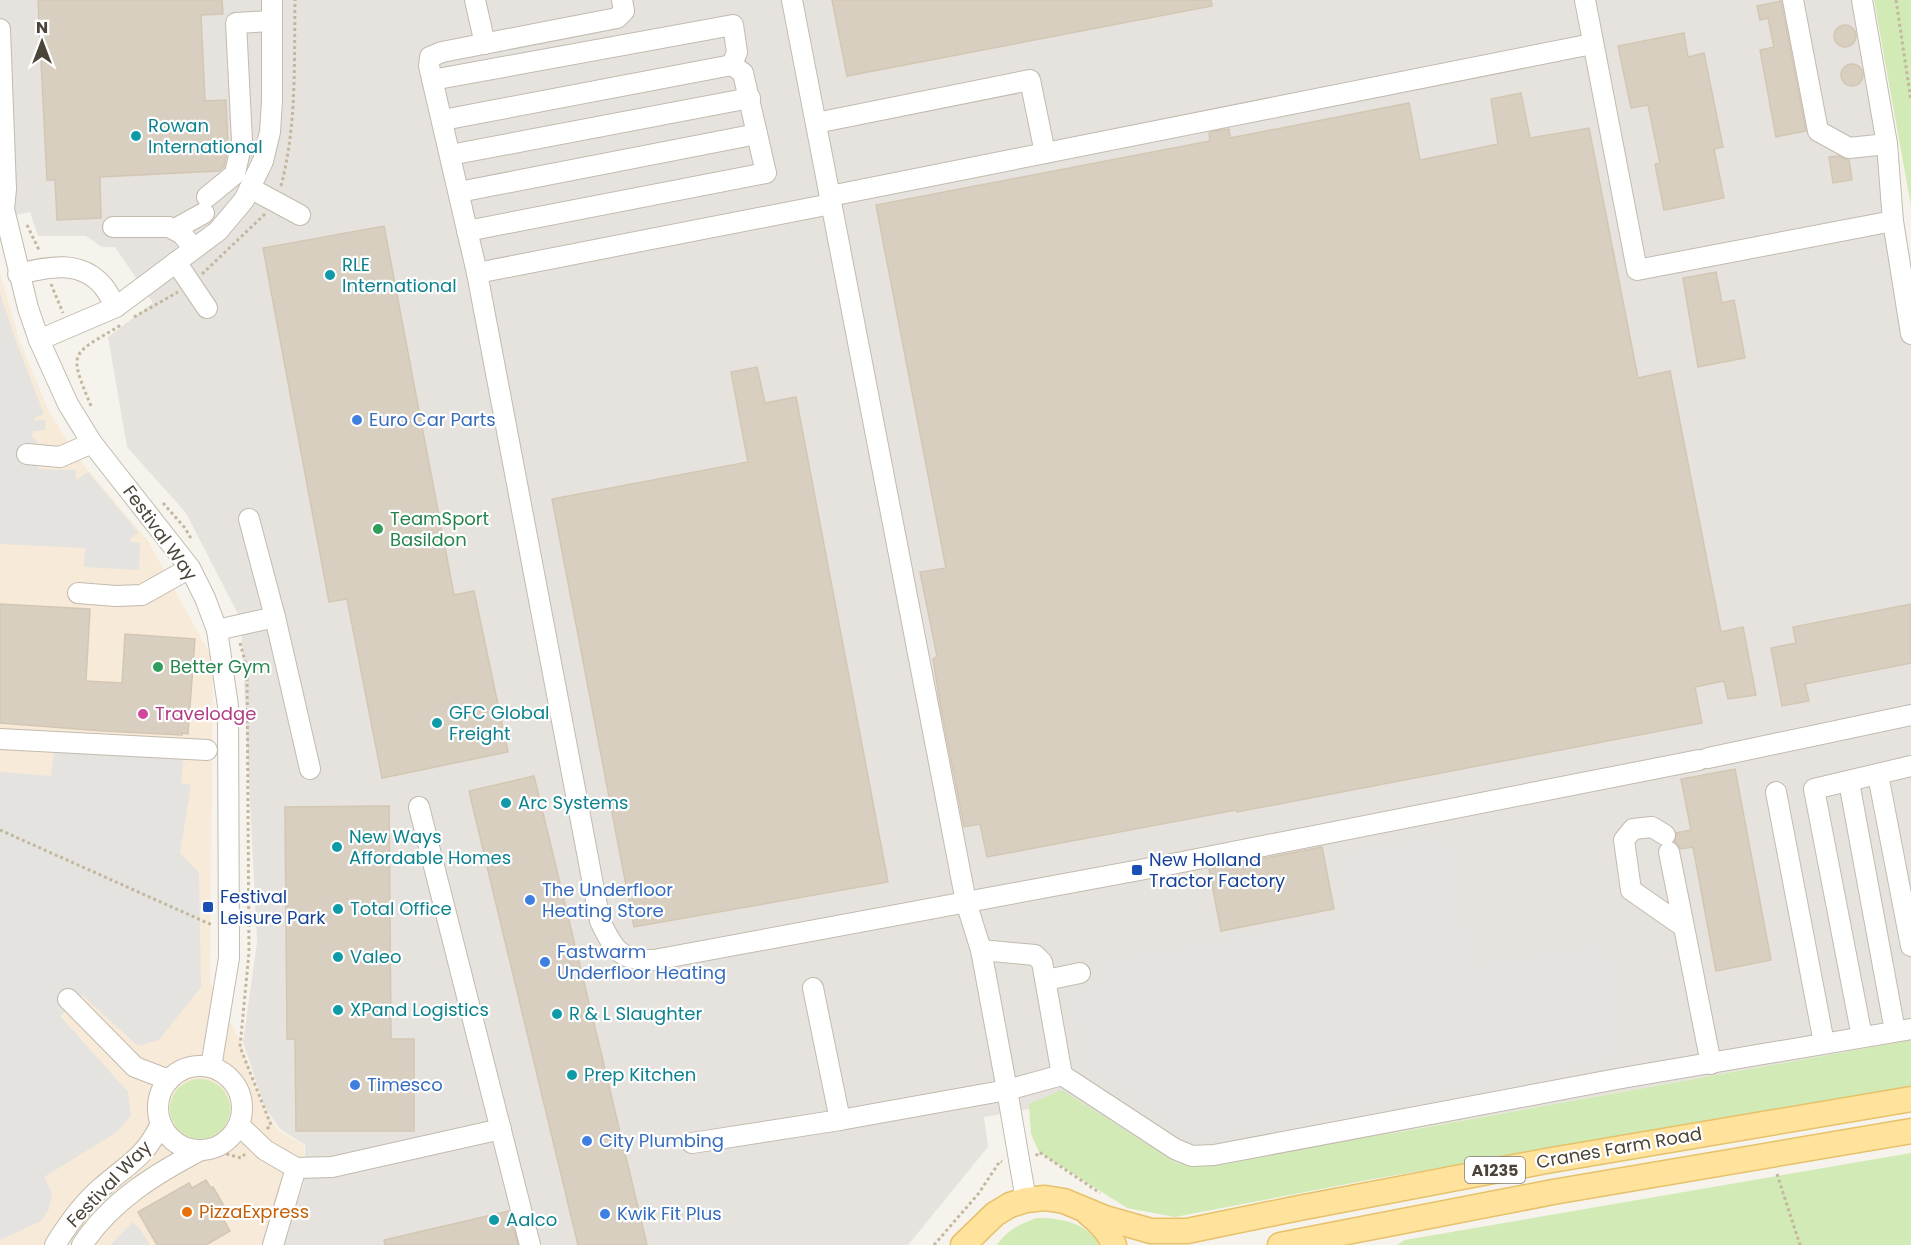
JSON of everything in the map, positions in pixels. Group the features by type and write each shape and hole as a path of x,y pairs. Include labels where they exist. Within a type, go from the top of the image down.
{"main road":[{"name":"Cranes Farm Road","path":"963,1245 977,1236 1002,1210 1026,1200 1045,1198 1091,1201 1136,1228 1162,1232 1187,1231 1546,1161 1911,1099"},
{"name":"Cranes Farm Road","path":"1280,1245 1553,1192 1911,1131"},
{"name":"Cranes Farm Road","path":"1091,1201 1097,1220 1111,1237 1114,1245"}],"street":[{"path":"39,340 116,307 218,231 244,200 263,161 270,132 272,0"},
{"path":"475,0 485,44"},
{"path":"622,0 624,11 617,18 442,52 430,57 429,66 477,273 600,921 612,945 627,958 654,960 1172,864 1703,759 1911,715"},
{"path":"792,0 966,902 981,950 1026,1200"},
{"path":"1585,0 1637,270 1893,221"},
{"path":"1793,0 1818,131 1849,148 1887,144"},
{"path":"1862,0 1887,144 1893,221 1911,334"},
{"path":"176,229 206,205 235,174 242,141 236,23 272,21"},
{"path":"590,23 595,50"},
{"path":"432,80 733,25 737,52 732,65"},
{"name":"Festival Way","path":"0,29 5,237 39,340 68,404 92,443 190,568 217,630 228,706 229,958 211,1067"},
{"path":"477,273 1045,153 1592,44"},
{"path":"443,120 732,65 743,73 750,98 766,173 467,231"},
{"path":"816,123 1030,80 1045,153"},
{"path":"450,155 750,98"},
{"path":"459,192 757,134"},
{"path":"250,188 300,215"},
{"path":"113,227 169,227 176,229 194,249"},
{"path":"176,262 207,308"},
{"path":"18,274 53,266 72,268 89,275 102,285 116,307"},
{"path":"27,454 60,457 92,443"},
{"path":"249,519 275,617 310,769"},
{"path":"78,593 116,596 142,595 190,568"},
{"path":"217,630 275,617"},
{"path":"0,739 207,750"},
{"path":"1862,1037 1814,789 1911,766"},
{"path":"1878,775 1911,946"},
{"path":"692,1143 840,1120 1007,1090 1062,1076 1175,1149 1192,1156 1214,1155 1622,1078 1903,1030 1849,782"},
{"path":"1776,792 1824,1043"},
{"path":"419,807 530,1245"},
{"path":"1683,927 1631,890 1624,840 1633,829 1652,827 1667,843 1711,1064"},
{"path":"981,950 1035,954 1042,962 1062,1076"},
{"path":"1046,980 1080,973"},
{"path":"813,988 840,1120"},
{"path":"68,999 135,1067 169,1080"},
{"path":"192,1067 211,1067 224,1073 234,1083 241,1096 242,1111 239,1125 230,1138 217,1146 201,1150 185,1147 172,1139 161,1123 158,1109 160,1095 169,1080 179,1072 192,1067"},
{"name":"Festival Way","path":"55,1245 63,1231 88,1200 143,1154 161,1123"},
{"path":"239,1125 265,1150 296,1168 332,1167 501,1129"},
{"name":"Festival Way","path":"82,1245 105,1216 127,1196 165,1170 201,1150"},
{"path":"273,1245 296,1168"}],"path":[{"path":"1896,0 1911,101"},
{"path":"0,830 178,909 208,925 229,926"},
{"path":"934,1245 979,1193 1000,1161 1021,1174 1039,1152 1091,1201"},
{"path":"1771,1155 1800,1245"}],"shaded area":[{"name":"New Holland Tractor Factory","path":"0,0 1868,0 1911,273 1911,1040 1169,1173 1068,1102 984,1117 988,1147 908,1245 282,1245 304,1183 305,1145 280,1129 264,1106 243,1042 257,942 241,620 186,513 127,447 108,337 153,303 115,247 102,247 86,236 38,236 30,212 0,218"},
{"name":"Festival Leisure Park","path":"0,273 20,342 50,414 83,464 148,541 213,660 210,982 241,1043 263,1107 279,1131 304,1145 303,1183 281,1245 0,1245"},
{"path":"0,294 44,414 34,420 46,420 45,430 33,431 32,436 38,443 38,469 76,470 76,480 88,472 138,532 130,539 131,542 140,543 139,570 84,567 85,548 0,544"},
{"path":"55,744 184,752 181,783 191,785 180,853 199,873 201,987 159,1040 138,1046 82,995 60,1016 128,1092 131,1115 117,1132 44,1177 52,1193 49,1209 41,1221 0,1240 0,772 51,776"},
{"path":"1452,832 1477,962 1611,938 1631,1059 1205,1141 1187,1138 1080,1066 1062,968 1341,913 1330,854"},
{"path":"133,1222 150,1245 110,1245"}],"green space":[{"path":"1874,0 1911,0 1911,206"},
{"path":"1911,1040 1911,1086 1368,1180 1175,1217 1127,1208 1039,1152 1031,1134 1029,1104 1062,1090 1178,1164 1394,1133"},
{"path":"200,1079 217,1084 225,1092 230,1109 225,1126 217,1134 200,1139 183,1134 175,1126 170,1109 175,1092 183,1084"},
{"path":"1911,1153 1911,1245 1397,1245 1405,1240"},
{"path":"1037,1218 1064,1220 1080,1226 1094,1237 1099,1245 997,1245 1014,1228"}],"building":[{"name":"Rowan International","path":"38,0 222,0 223,14 201,15 205,101 226,100 228,147 224,167 219,171 100,177 101,218 57,220 55,180 47,180"},
{"path":"832,0 1211,0 1212,6 847,76"},
{"path":"1781,1 1806,131 1776,137 1760,50 1774,47 1768,18 1760,20 1757,6"},
{"path":"1845,25 1853,28 1856,36 1853,44 1845,47 1837,44 1834,36 1837,28"},
{"path":"1684,33 1688,57 1704,53 1723,147 1714,149 1724,198 1664,210 1655,164 1660,163 1648,105 1631,108 1618,46"},
{"path":"1852,64 1860,67 1863,75 1860,83 1852,86 1844,83 1841,75 1844,67"},
{"path":"1521,93 1530,138 1589,128 1638,378 1670,371 1721,632 1743,627 1756,695 1728,699 1724,681 1695,687 1702,723 1237,812 1236,810 987,857 980,824 964,827 940,703 933,659 937,656 920,572 946,568 876,205 1210,141 1209,133 1215,131 1229,129 1230,138 1409,103 1420,160 1498,144 1491,99"},
{"path":"1838,156 1849,160 1852,180 1833,183 1829,157"},
{"path":"384,226 454,595 474,591 508,752 382,778 347,599 329,602 263,248"},
{"path":"1716,272 1722,303 1734,300 1745,358 1698,367 1683,278"},
{"path":"757,367 765,403 796,397 888,882 634,927 552,499 748,462 731,372"},
{"path":"0,604 90,609 86,681 122,683 125,634 195,639 188,734 103,731 0,723"},
{"path":"1911,604 1911,663 1805,684 1809,701 1782,706 1771,648 1796,643 1793,627"},
{"path":"1735,769 1771,960 1716,971 1693,847 1681,849 1675,842 1676,833 1691,830 1681,779"},
{"path":"534,776 647,1245 578,1245 469,791"},
{"path":"389,806 391,1039 414,1039 414,1131 296,1131 295,1039 287,1039 285,807"},
{"path":"1322,847 1334,909 1221,931 1209,869"},
{"name":"PizzaExpress","path":"206,1180 211,1188 213,1187 227,1211 221,1215 230,1231 206,1245 157,1245 138,1212 189,1183 192,1188"},
{"name":"Aalco","path":"509,1211 518,1245 385,1245 384,1240"}],"place":[{"name":"Rowan International","path":"136,136"},
{"name":"RLE International","path":"330,275"},
{"name":"Euro Car Parts","path":"357,420"},
{"name":"TeamSport Basildon","path":"378,529"},
{"name":"Better Gym","path":"158,667"},
{"name":"Travelodge","path":"143,714"},
{"name":"GFC Global Freight","path":"437,723"},
{"name":"Arc Systems","path":"506,803"},
{"name":"New Ways Affordable Homes","path":"337,847"},
{"name":"New Holland Tractor Factory","path":"1137,870"},
{"name":"The Underfloor Heating Store","path":"530,900"},
{"name":"Festival Leisure Park","path":"208,907"},
{"name":"Total Office","path":"338,909"},
{"name":"Valeo","path":"338,957"},
{"name":"Fastwarm Underfloor Heating","path":"545,962"},
{"name":"XPand Logistics","path":"338,1010"},
{"name":"R & L Slaughter","path":"557,1014"},
{"name":"Prep Kitchen","path":"572,1075"},
{"name":"Timesco","path":"355,1085"},
{"name":"City Plumbing","path":"587,1141"},
{"name":"PizzaExpress","path":"187,1212"},
{"name":"Kwik Fit Plus","path":"605,1214"},
{"name":"Aalco","path":"494,1220"}]}
